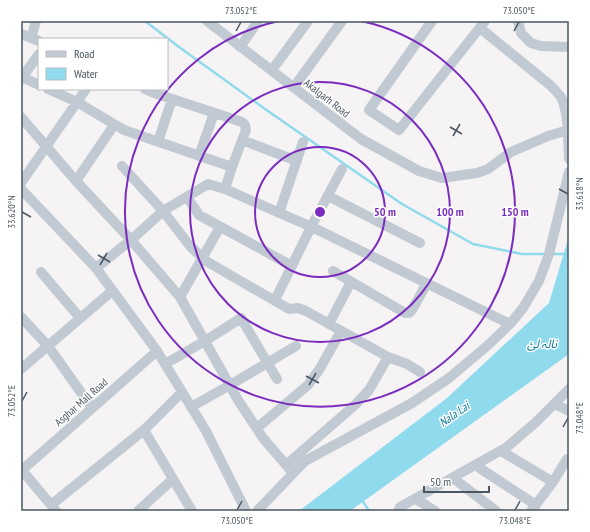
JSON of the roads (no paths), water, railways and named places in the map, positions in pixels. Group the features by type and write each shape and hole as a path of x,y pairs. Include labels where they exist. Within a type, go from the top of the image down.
{"street":[{"path":"30,38 36,21"},
{"name":"Akalgarh Road","path":"207,21 361,139 418,172 442,178 477,173 488,169 511,152 548,136 568,130"},
{"path":"240,47 258,21"},
{"path":"272,70 308,21"},
{"path":"294,87 342,21"},
{"path":"432,21 369,110 399,130 483,24 550,85 560,96 565,108 568,130 569,159"},
{"path":"518,21 521,33 531,43 541,46 568,47"},
{"path":"38,55 22,78 38,85"},
{"path":"50,90 77,102 124,130 232,167"},
{"path":"21,183 85,90"},
{"path":"148,90 242,122 245,125 246,130 225,189"},
{"path":"158,142 172,99"},
{"path":"199,156 214,113"},
{"path":"21,117 76,182 131,240 180,297 238,400 264,438 293,473"},
{"path":"76,182 114,124"},
{"path":"242,140 297,161"},
{"path":"279,213 303,142"},
{"path":"122,166 163,211 190,246 206,261 289,309 298,308 388,357 407,364 420,372"},
{"path":"275,300 342,169"},
{"path":"258,511 305,461 412,403 449,378 487,346 510,324 523,308 538,282 549,254 569,172"},
{"path":"96,268 131,240 163,211 208,184 225,189 311,227 510,324"},
{"path":"21,189 96,268 157,351 206,431 246,511"},
{"path":"328,196 420,243"},
{"path":"187,197 199,215 292,266"},
{"path":"180,297 220,227"},
{"path":"333,271 405,313 409,313 412,310 427,283"},
{"path":"41,272 80,318"},
{"path":"329,324 351,282"},
{"path":"21,369 112,291"},
{"path":"21,317 48,346 92,408"},
{"path":"165,364 241,318 277,379"},
{"path":"257,428 308,385 319,370 341,331"},
{"path":"191,407 296,346"},
{"name":"Asghar Mall Road","path":"21,470 157,351"},
{"path":"286,465 356,404 369,390 388,357"},
{"path":"398,511 400,507 507,447 535,423 569,389"},
{"path":"21,470 53,508 144,430 182,392"},
{"path":"555,404 569,412"},
{"path":"144,430 192,511"},
{"path":"501,451 553,482"},
{"path":"475,465 533,508 553,482 567,459 569,461"},
{"path":"453,478 496,511"},
{"path":"138,511 173,479"},
{"path":"416,499 435,511"}],"water":[{"name":"نالہ لئ","path":"569,236 569,354 350,511 299,511 447,398 549,303"}],"waterway":[{"path":"145,21 167,38"},
{"path":"168,39 265,109 402,204 473,244 522,254 547,254"},
{"path":"552,254 569,254"},
{"path":"362,500 369,511"}],"water label":[{"name":"Nala Lai","path":"454,414"}]}
